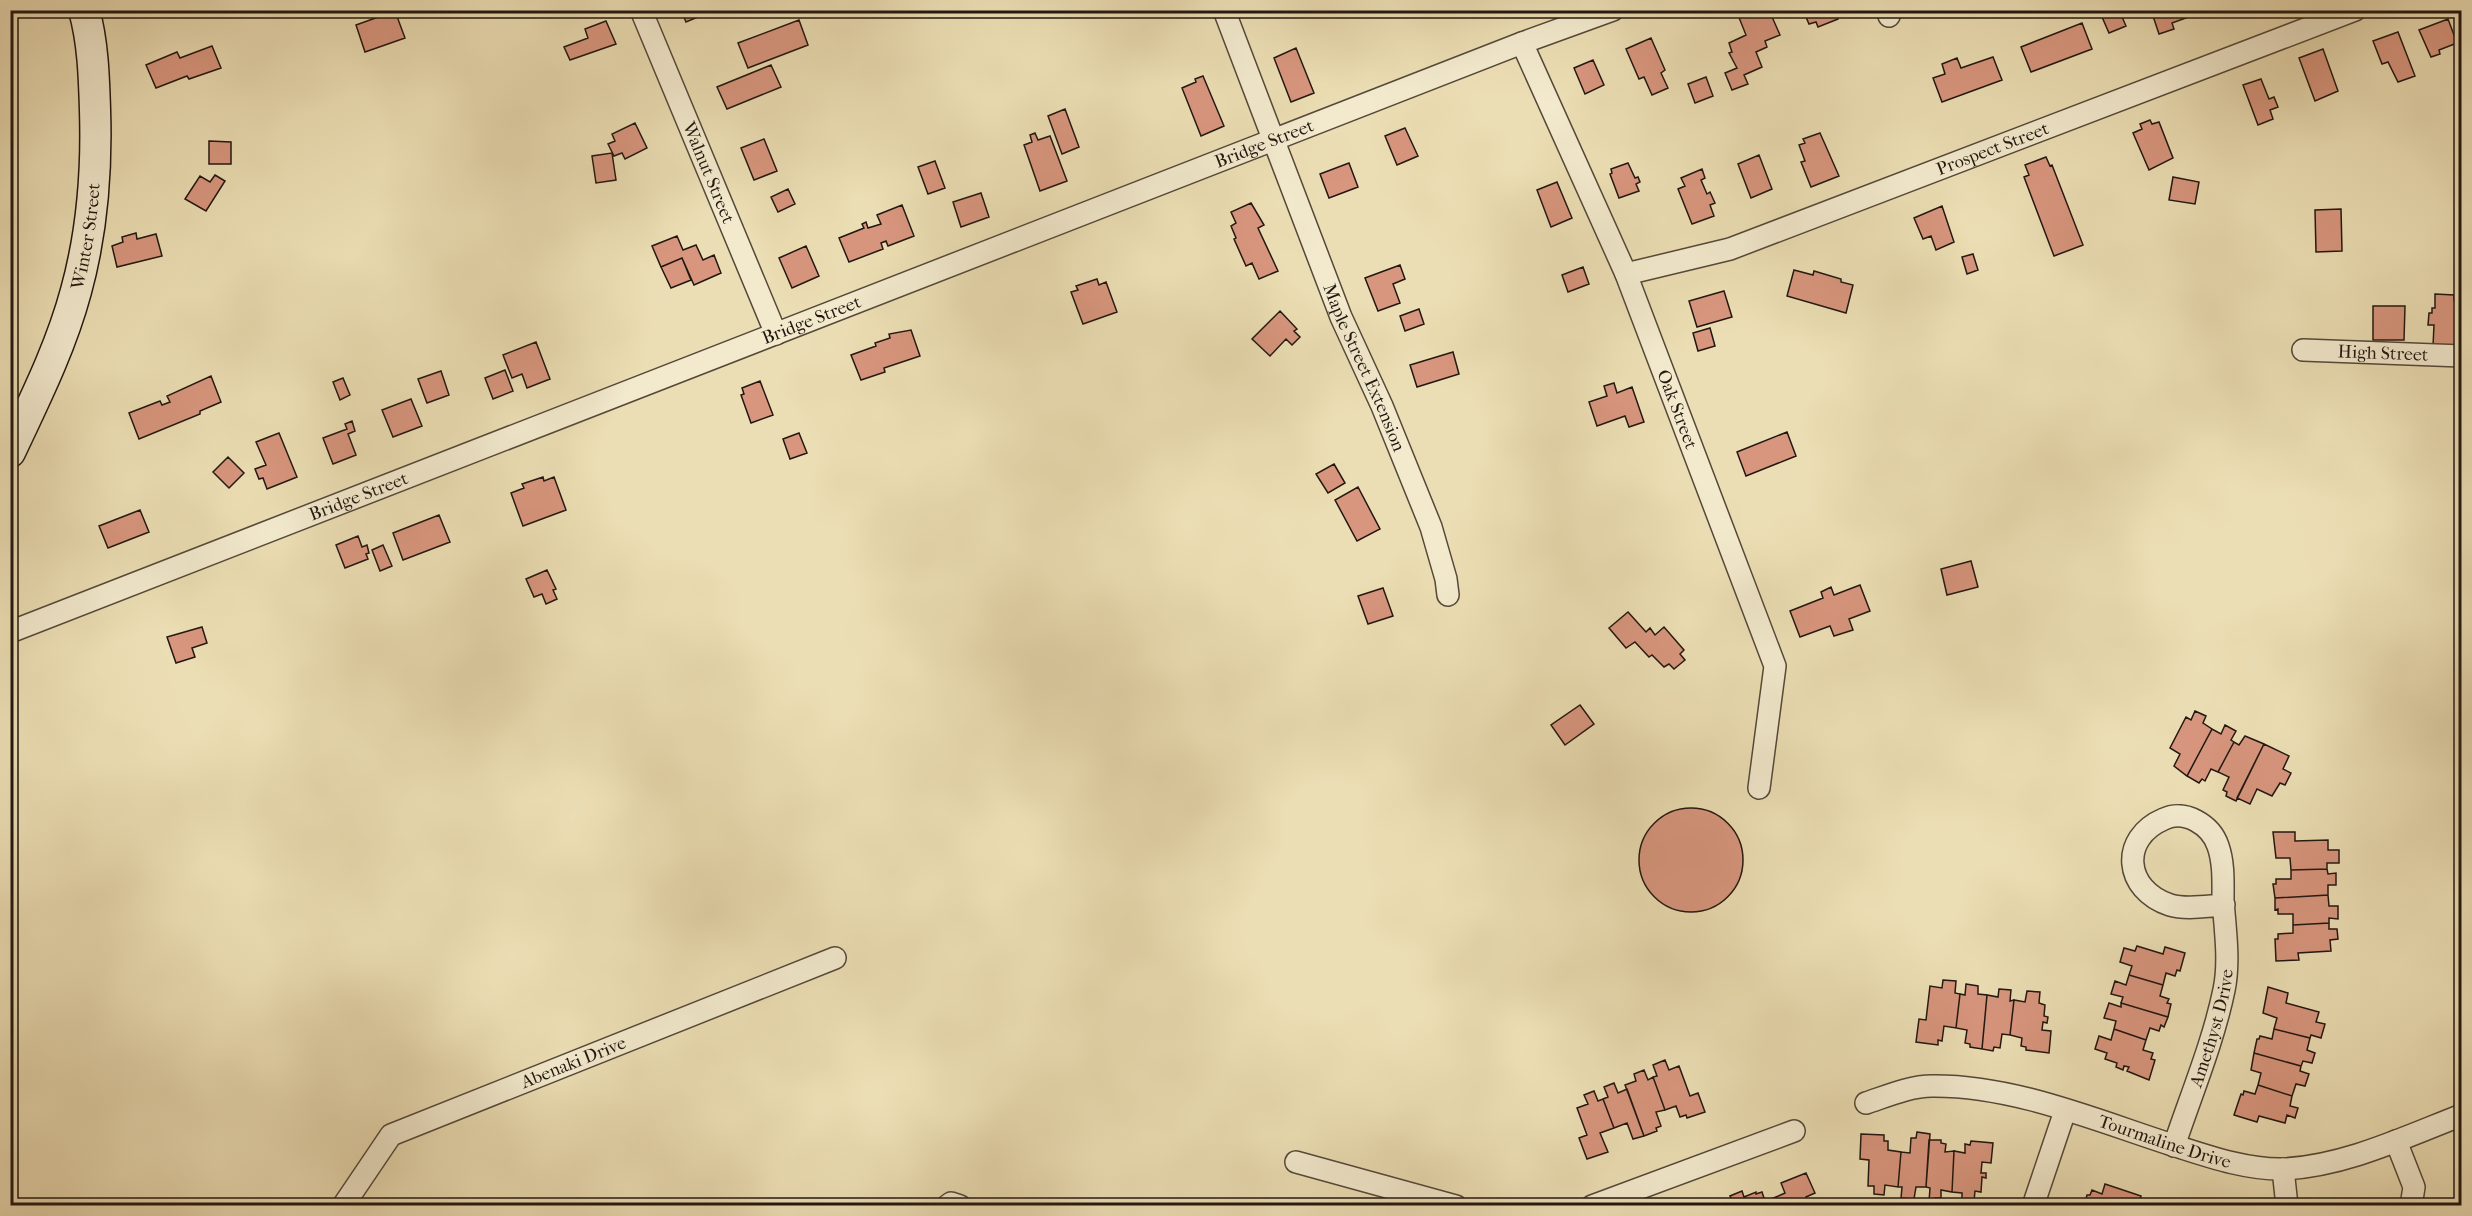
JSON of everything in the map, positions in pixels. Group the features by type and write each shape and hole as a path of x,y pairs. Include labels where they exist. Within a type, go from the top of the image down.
{"street":[{"name":"Winter Street","path":"10,452 62,336 76,290 87,237 94,185 95,130 94,72 84,10"},
{"name":"Walnut Street","path":"641,10 776,334"},
{"name":"Maple Street Extension","path":"1224,10 1276,140 1341,317 1382,406 1431,527 1446,579 1448,595"},
{"name":"Bridge Street","path":"10,632 1522,43 1613,10"},
{"name":"Prospect Street","path":"1626,274 1730,249 2355,10"},
{"name":"Oak Street","path":"1522,43 1626,274 1775,666 1759,788"},
{"name":"High Street","path":"2303,350 2462,356"},
{"name":"Amethyst Drive","path":"2174,1146 2224,989 2227,954 2222,861 2218,845 2210,831 2199,822 2186,817 2169,816 2154,823 2141,833 2134,848 2132,863 2136,877 2155,899 2171,906 2224,905"},
{"name":"Abenaki Drive","path":"342,1206 391,1135 835,958"},
{"name":"Tourmaline Drive","path":"1866,1103 1892,1093 1930,1086 1991,1089 2215,1159 2283,1169 2336,1161 2462,1115"},
{"path":"2033,1206 2065,1111"},
{"path":"1592,1206 1794,1131"},
{"path":"2396,1141 2414,1187 2411,1206"},
{"path":"1296,1162 1456,1206"},
{"path":"2283,1169 2287,1206"},
{"path":"947,1206 951,1203 960,1206"}],"building":[{"path":"681,10 704,10 705,14 686,22"},
{"path":"1736,10 1769,10 1780,35 1765,41 1767,47 1756,52 1762,67 1744,75 1748,84 1732,90 1725,73 1737,68 1729,53 1732,52 1729,43 1746,35"},
{"path":"1803,10 1835,10 1838,19 1818,27 1816,22 1809,24"},
{"path":"2099,10 2119,10 2126,26 2109,33"},
{"path":"2151,10 2192,10 2194,15 2172,23 2174,29 2159,34"},
{"path":"395,11 405,38 365,52 356,25"},
{"path":"2448,19 2457,43 2439,50 2440,54 2431,57 2419,30"},
{"path":"799,20 808,45 748,68 738,43"},
{"path":"606,21 616,44 570,60 564,47 588,38 585,29"},
{"path":"2082,23 2092,49 2031,72 2021,47"},
{"path":"2398,32 2415,76 2398,82 2388,62 2382,64 2373,41"},
{"path":"1651,38 1665,70 1661,73 1668,88 1652,95 1644,77 1639,79 1626,49"},
{"path":"212,46 221,68 189,79 187,76 156,88 146,65 177,52 180,58"},
{"path":"1296,48 1314,93 1291,102 1274,58"},
{"path":"2323,49 2338,91 2315,101 2299,58"},
{"path":"1993,57 2002,80 1942,102 1933,78 1945,74 1942,64 1957,58 1961,68"},
{"path":"1593,60 1604,85 1585,94 1574,68"},
{"path":"771,65 781,87 727,109 717,87"},
{"path":"1203,76 1224,126 1201,136 1182,88"},
{"path":"1706,77 1713,96 1695,103 1688,84"},
{"path":"2261,79 2269,99 2274,97 2278,107 2270,110 2273,119 2258,125 2243,85"},
{"path":"1065,109 1079,147 1062,154 1048,116"},
{"path":"2150,120 2152,124 2159,122 2173,158 2149,170 2133,133 2142,129 2140,124"},
{"path":"635,123 647,148 625,159 622,153 614,156 608,144 615,141 612,134"},
{"path":"1405,128 1418,156 1397,165 1385,136"},
{"path":"1035,133 1038,140 1050,136 1067,181 1040,191 1024,145 1032,142 1030,135"},
{"path":"1820,133 1839,176 1811,187 1801,162 1805,161 1799,145 1805,143 1803,139"},
{"path":"764,139 777,171 754,180 741,148"},
{"path":"209,141 231,142 231,164 209,164"},
{"path":"612,153 616,180 596,183 592,156"},
{"path":"1759,155 1772,189 1751,198 1738,164"},
{"path":"2046,157 2050,166 2052,165 2083,245 2054,256 2024,177 2029,175 2025,165"},
{"path":"935,161 945,188 928,194 918,167"},
{"path":"1349,163 1358,187 1329,198 1320,174"},
{"path":"1628,163 1635,178 1638,177 1640,182 1636,184 1639,191 1619,198 1610,174 1611,169"},
{"path":"1702,169 1705,178 1701,180 1707,194 1710,192 1715,203 1710,205 1714,216 1692,224 1678,189 1685,186 1681,178"},
{"path":"215,175 225,181 206,211 185,199 200,176 210,182"},
{"path":"2173,177 2199,182 2195,204 2169,200"},
{"path":"1557,182 1572,218 1551,227 1537,190"},
{"path":"788,189 795,204 778,212 771,197"},
{"path":"981,193 989,217 961,227 953,202"},
{"path":"1251,203 1264,225 1258,228 1278,271 1259,279 1252,263 1246,266 1231,226 1236,223 1231,212"},
{"path":"902,205 914,236 888,246 886,241 881,243 883,249 849,262 839,238 864,228 862,224 866,222 868,228 881,224 877,215"},
{"path":"1942,206 1954,242 1936,250 1931,236 1923,239 1914,218"},
{"path":"2341,209 2342,251 2316,252 2315,210"},
{"path":"136,233 137,239 156,234 162,256 117,267 112,246 123,242 122,237"},
{"path":"677,236 683,250 696,245 703,260 714,255 721,273 694,285 682,258 661,267 652,246"},
{"path":"806,246 819,276 792,288 779,258"},
{"path":"1973,254 1978,270 1967,274 1962,257"},
{"path":"682,258 691,280 671,288 661,267"},
{"path":"1400,265 1405,279 1393,284 1400,303 1378,311 1365,278"},
{"path":"1583,267 1589,284 1568,292 1562,275"},
{"path":"1794,270 1813,275 1814,271 1853,285 1846,313 1787,296"},
{"path":"1097,279 1099,285 1106,282 1117,312 1083,324 1071,292 1078,290 1076,286"},
{"path":"1724,291 1732,317 1697,327 1689,301"},
{"path":"2435,294 2454,295 2454,300 2462,301 2462,347 2433,346 2434,325 2428,325 2429,313 2432,313 2432,308 2435,308"},
{"path":"2373,306 2405,306 2404,340 2373,340"},
{"path":"1419,309 1424,324 1405,331 1400,316"},
{"path":"1280,311 1297,329 1294,331 1300,337 1292,345 1286,339 1270,356 1252,339"},
{"path":"1710,328 1715,346 1698,351 1693,333"},
{"path":"911,330 920,356 884,368 885,372 861,380 851,355 876,346 875,343 890,338 889,334"},
{"path":"536,342 550,379 527,388 522,374 512,378 503,355"},
{"path":"1453,352 1459,374 1417,387 1410,365"},
{"path":"505,370 513,391 493,399 485,378"},
{"path":"441,371 449,395 427,403 418,379"},
{"path":"211,376 221,402 200,411 200,414 139,439 129,413 160,401 162,405 170,402 167,396"},
{"path":"343,378 350,395 340,400 333,382"},
{"path":"760,381 773,415 751,423 741,395 744,394 742,388"},
{"path":"1614,383 1617,393 1632,387 1644,422 1629,427 1625,416 1597,426 1589,402 1607,396 1604,386"},
{"path":"411,399 422,426 393,437 382,410"},
{"path":"352,421 355,431 348,434 356,455 333,464 323,438 347,429 345,424"},
{"path":"1787,432 1796,456 1746,476 1737,452"},
{"path":"279,433 297,477 267,489 263,478 259,479 255,469 266,465 256,442"},
{"path":"799,433 807,453 790,459 783,439"},
{"path":"228,457 244,473 229,488 213,472"},
{"path":"1334,464 1345,483 1328,493 1316,474"},
{"path":"543,477 544,481 554,477 566,510 523,526 511,493 524,488 522,484"},
{"path":"1358,487 1380,529 1357,541 1335,500"},
{"path":"140,510 149,532 108,548 99,526"},
{"path":"439,515 450,542 403,560 393,533"},
{"path":"358,536 362,547 367,545 368,559 345,568 336,545"},
{"path":"383,545 392,566 380,571 372,550"},
{"path":"1971,561 1978,587 1947,595 1941,569"},
{"path":"547,570 556,589 553,590 557,599 546,604 542,594 534,597 526,579"},
{"path":"1860,585 1870,611 1849,619 1853,630 1834,636 1830,626 1800,637 1790,611 1823,598 1821,592 1831,587 1834,595"},
{"path":"1383,588 1393,616 1368,624 1358,596"},
{"path":"1628,612 1646,632 1650,628 1655,635 1664,627 1684,650 1680,654 1685,660 1674,669 1669,664 1664,667 1652,655 1649,657 1635,642 1626,648 1609,628"},
{"path":"202,627 207,643 192,648 195,657 176,663 167,637"},
{"path":"1580,705 1594,724 1565,745 1551,725"},
{"path":"2195,711 2206,716 2203,723 2212,729 2187,776 2174,766 2180,754 2170,748 2186,717 2191,720"},
{"path":"2225,725 2236,731 2231,740 2234,742 2218,772 2211,769 2205,781 2202,779 2199,783 2187,776 2212,729 2221,734"},
{"path":"2245,736 2264,744 2236,801 2226,796 2227,792 2223,790 2229,777 2218,772 2234,742 2239,745"},
{"path":"2264,744 2289,756 2283,769 2291,773 2285,785 2280,783 2272,796 2257,789 2250,804 2237,798"},
{"path":"1691,808 1711,812 1728,823 1739,840 1743,860 1739,880 1728,897 1711,908 1691,912 1671,908 1654,897 1643,880 1639,860 1643,840 1654,823 1671,812"},
{"path":"2273,832 2295,832 2295,841 2328,840 2328,850 2339,850 2339,863 2327,863 2327,869 2291,870 2290,858 2276,858"},
{"path":"2327,869 2328,874 2336,873 2336,885 2328,885 2328,895 2275,898 2273,884 2276,884 2276,879 2291,879 2291,870"},
{"path":"2328,895 2329,906 2338,906 2338,919 2329,918 2329,923 2293,925 2293,914 2278,914 2278,909 2275,910 2275,898"},
{"path":"2329,923 2329,929 2337,929 2338,939 2330,940 2331,951 2298,953 2299,960 2276,961 2275,939 2278,939 2278,934 2293,933 2293,925"},
{"path":"2137,946 2163,954 2165,947 2185,953 2180,971 2177,970 2175,976 2166,973 2163,985 2129,975 2132,966 2120,962 2124,948 2135,951"},
{"path":"2129,975 2163,985 2160,996 2169,999 2167,1003 2171,1004 2168,1017 2121,1003 2123,997 2111,994 2115,981 2126,985"},
{"path":"1943,980 1956,981 1955,993 1960,994 1956,1028 1944,1026 1942,1041 1938,1040 1938,1045 1916,1042 1919,1019 1926,1020 1930,986 1942,988"},
{"path":"1966,984 1978,986 1978,994 1987,995 1982,1049 1970,1047 1970,1044 1965,1043 1967,1030 1956,1028 1960,994 1965,995"},
{"path":"2268,987 2288,993 2286,1003 2319,1012 2316,1022 2325,1024 2321,1038 2311,1035 2310,1038 2274,1029 2277,1018 2263,1013"},
{"path":"1999,989 2011,990 2010,1001 2014,1000 2010,1035 2002,1034 2000,1048 1994,1047 1993,1051 1982,1049 1987,995 1998,997"},
{"path":"2027,991 2040,992 2039,1003 2045,1005 2044,1016 2048,1017 2047,1023 2043,1022 2042,1030 2051,1031 2049,1053 2026,1050 2026,1047 2021,1046 2022,1038 2010,1035 2014,1000 2025,1002"},
{"path":"2109,1003 2121,1007 2121,1003 2168,1017 2164,1027 2161,1025 2159,1031 2150,1028 2146,1040 2114,1029 2116,1021 2104,1018"},
{"path":"2114,1029 2146,1040 2143,1050 2153,1053 2151,1059 2155,1060 2149,1080 2127,1071 2129,1067 2124,1066 2123,1070 2116,1067 2117,1063 2105,1059 2107,1053 2095,1049 2099,1036 2111,1040"},
{"path":"2274,1029 2310,1038 2307,1050 2315,1053 2312,1063 2303,1061 2301,1066 2254,1053 2257,1039 2260,1036 2272,1039"},
{"path":"2254,1053 2301,1066 2300,1071 2309,1074 2305,1086 2296,1084 2292,1096 2258,1085 2261,1073 2251,1070"},
{"path":"1665,1060 1669,1070 1679,1066 1690,1096 1698,1093 1705,1112 1687,1118 1686,1115 1680,1117 1676,1106 1665,1110 1653,1077 1657,1076 1653,1065"},
{"path":"1644,1070 1648,1080 1653,1077 1665,1110 1656,1112 1661,1126 1656,1128 1657,1131 1644,1136 1625,1085 1636,1081 1634,1074"},
{"path":"1614,1083 1618,1093 1627,1089 1644,1136 1633,1139 1627,1123 1614,1128 1603,1099 1608,1097 1604,1087"},
{"path":"2258,1085 2292,1096 2290,1106 2298,1108 2295,1118 2287,1115 2285,1123 2259,1116 2257,1122 2234,1115 2241,1094 2243,1095 2244,1091 2255,1094"},
{"path":"1594,1091 1598,1101 1603,1099 1614,1128 1600,1133 1608,1152 1587,1159 1579,1138 1587,1135 1577,1108 1588,1104 1584,1095"},
{"path":"1917,1132 1930,1134 1926,1187 1916,1187 1914,1199 1901,1198 1902,1187 1898,1187 1901,1152 1910,1153 1911,1138 1916,1138"},
{"path":"1861,1134 1884,1135 1884,1141 1888,1141 1888,1150 1901,1152 1898,1187 1885,1185 1884,1195 1874,1194 1874,1186 1868,1186 1869,1160 1860,1159"},
{"path":"1929,1140 1941,1140 1941,1143 1946,1144 1945,1152 1954,1151 1952,1192 1941,1190 1941,1198 1935,1198 1934,1202 1929,1202 1930,1188 1926,1187"},
{"path":"1971,1141 1993,1143 1991,1163 1982,1162 1981,1173 1986,1173 1986,1178 1982,1177 1981,1192 1975,1191 1974,1201 1962,1200 1962,1193 1952,1192 1954,1151 1965,1153 1965,1144 1970,1145"},
{"path":"1806,1173 1815,1193 1806,1197 1810,1206 1780,1206 1776,1197 1785,1193 1781,1183"},
{"path":"2105,1184 2141,1196 2138,1205 2140,1206 2084,1206 2087,1195 2090,1195 2092,1190 2102,1194"},
{"path":"1742,1191 1747,1206 1730,1206 1727,1200 1731,1198 1730,1196"},
{"path":"1756,1192 1756,1194 1762,1192 1765,1201 1776,1197 1780,1206 1747,1206 1744,1197"}]}
